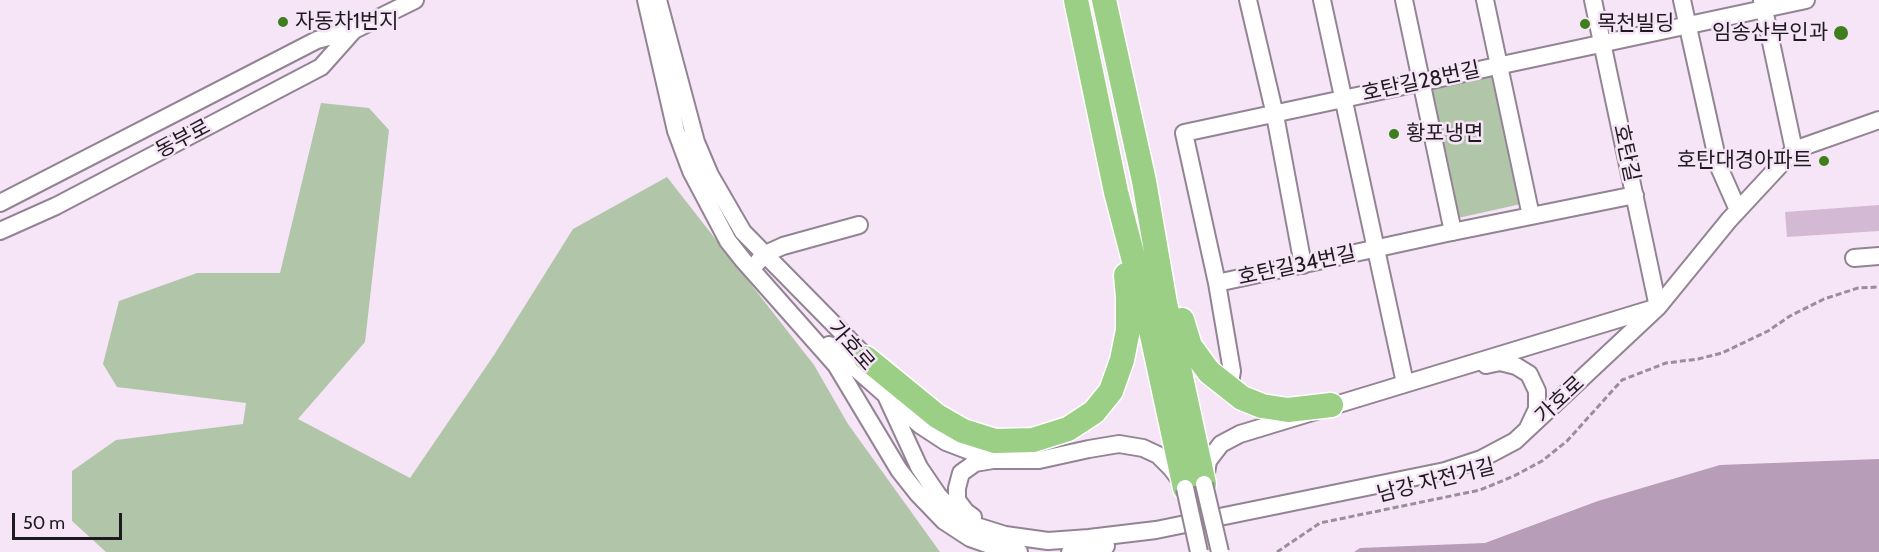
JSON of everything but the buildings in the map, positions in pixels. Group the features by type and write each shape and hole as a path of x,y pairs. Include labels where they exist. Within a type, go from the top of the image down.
{"highway":[{"path":"1076,0 1116,192 1194,486"},
{"path":"1104,0 1144,182 1194,486"},
{"path":"1144,182 1190,346 1209,372 1242,398 1262,406 1288,410 1331,405"},
{"path":"866,358 937,416 963,431 995,441 1033,440 1068,429 1094,412 1111,391 1122,360 1128,330 1128,297 1116,192"}],"street":[{"name":"동부로","path":"0,203 317,40 354,30 415,0"},
{"name":"가호로","path":"646,0 676,131 691,171 728,241 836,365 899,470 918,494 944,521 970,538 1001,549 1019,552"},
{"name":"가호로","path":"658,0 696,142 710,175 742,232 866,358 886,394 919,467 938,495 954,513 973,525 1005,535 1048,540 1156,530 1445,471 1481,459 1515,441 1526,432 1658,307 1738,210 1794,150 1879,120"},
{"path":"1248,0 1275,115 1303,265"},
{"name":"호탄길28번길","path":"1322,0 1343,100"},
{"path":"1404,0 1453,232"},
{"name":"호탄길28번길","path":"1485,0 1500,66"},
{"name":"호탄길","path":"1593,0 1658,307"},
{"path":"1682,0 1719,167 1738,210"},
{"name":"호탄길28번길","path":"1217,283 1184,133 1687,26 1763,5 1806,0"},
{"path":"1763,5 1794,150"},
{"name":"동부로","path":"0,231 56,206 321,67 354,30"},
{"path":"1500,66 1531,216"},
{"name":"호탄길34번길","path":"1343,100 1376,250"},
{"name":"호탄길34번길","path":"1229,389 1232,371 1217,283 1635,195"},
{"path":"753,271 763,255 783,246 859,225"},
{"path":"1376,250 1405,383"},
{"path":"1854,258 1879,256"},
{"path":"785,307 920,425 946,442 993,460"},
{"path":"1200,552 1194,486 1221,444 1240,434 1331,405 1658,307"},
{"path":"1438,373 1500,362 1516,366 1529,374 1537,391 1537,409 1526,432"},
{"path":"1005,535 984,525 966,512 957,500 957,488 962,473 975,463 993,460 1039,460 1119,444 1143,448 1158,455 1194,486 1220,552"},
{"name":"가호로","path":"1070,552 1097,549 1156,530"}],"path":[{"name":"남강 자전거길","path":"1277,552 1320,523 1480,490 1514,476 1542,460 1567,441 1622,380 1666,363 1722,353 1768,331 1824,298 1858,288 1879,287"}],"green space":[{"path":"1493,73 1521,204 1458,218 1430,87"},
{"path":"321,103 369,108 389,130 365,342 298,419 410,478 494,355 573,229 667,177 814,365 848,424 940,552 106,552 72,521 72,471 116,440 243,424 246,403 117,387 103,364 119,301 197,273 280,273"}],"shaded area":[{"path":"1879,459 1879,552 1354,552 1360,548 1485,543 1598,501 1720,465"}],"place":[{"name":"자동차1번지","path":"283,22"},
{"name":"목천빌딩","path":"1585,24"},
{"name":"임송산부인과","path":"1841,33"},
{"name":"황포냉면","path":"1394,134"},
{"name":"호탄대경아파트","path":"1824,161"}]}
